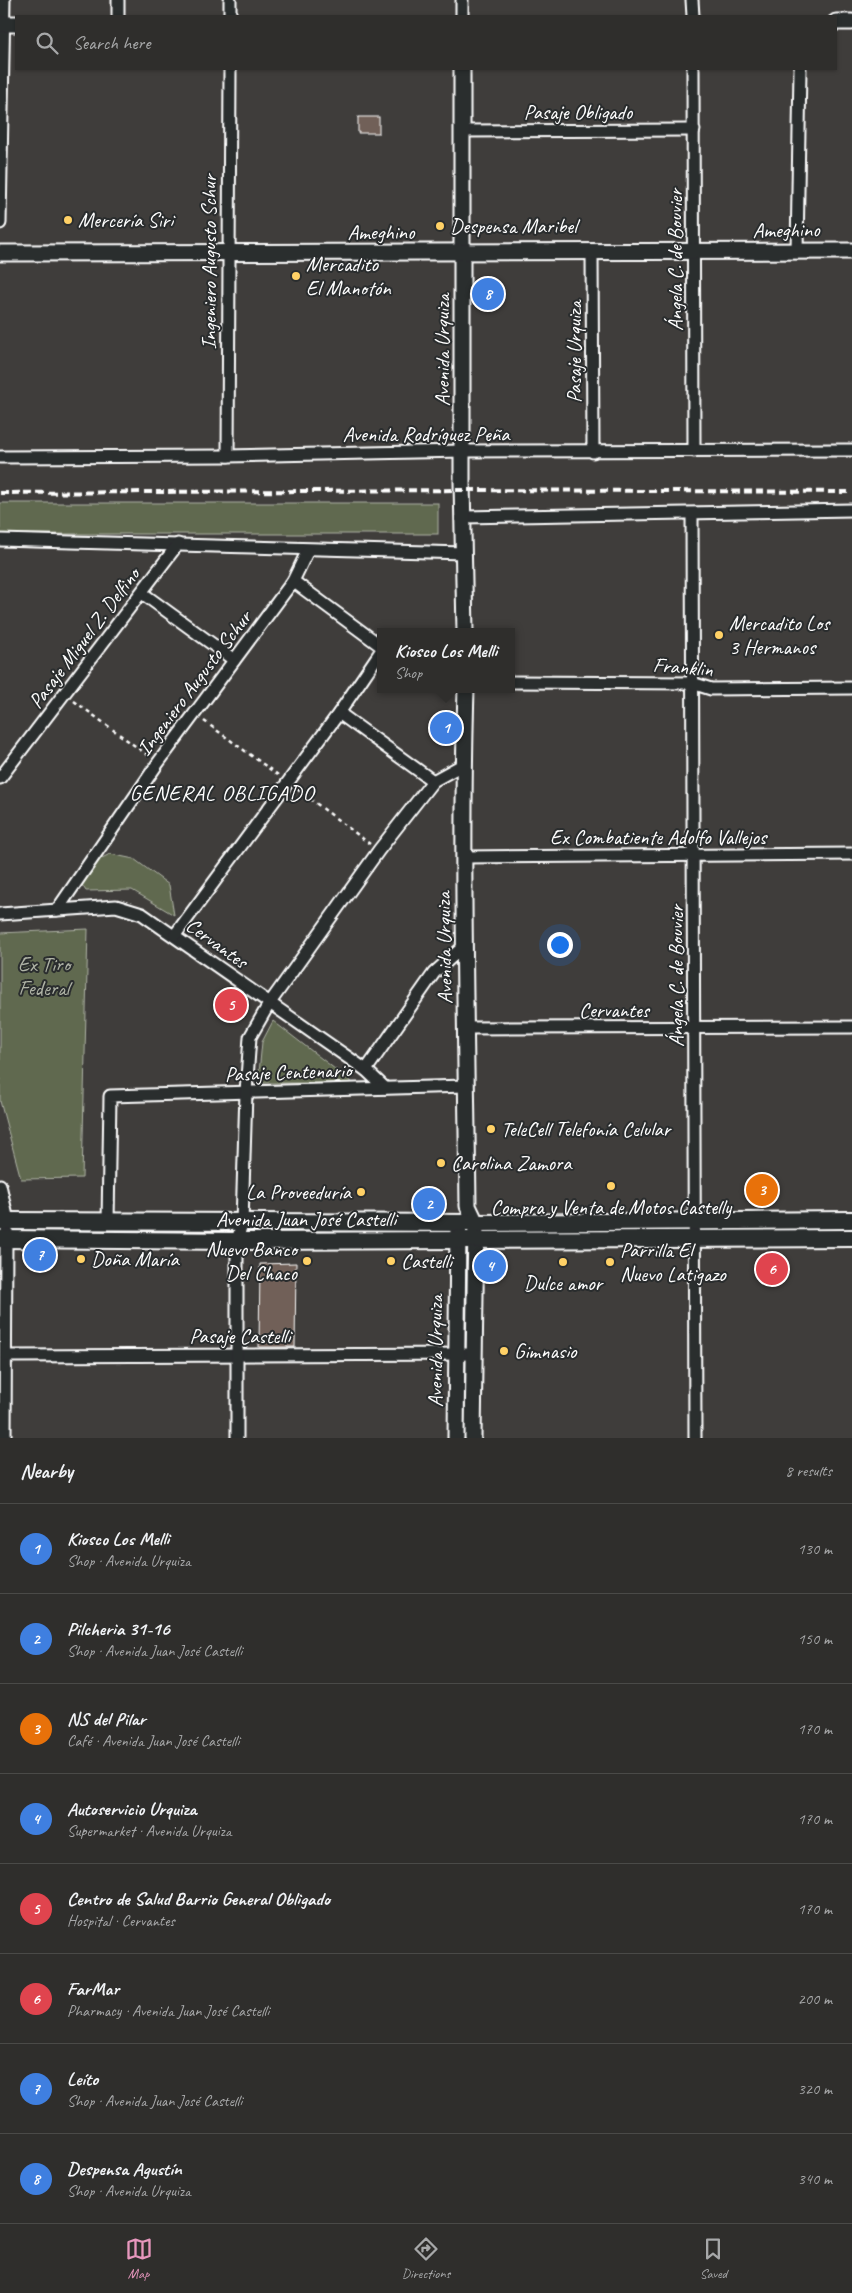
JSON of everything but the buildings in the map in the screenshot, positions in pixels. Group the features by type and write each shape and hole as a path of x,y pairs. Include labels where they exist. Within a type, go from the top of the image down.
{"main road":[{"name":"Avenida Juan José Castelli","path":"4,1221 476,1223 852,1220"},
{"name":"Avenida Juan José Castelli","path":"3,1239 237,1241 852,1238"}],"street":[{"path":"0,223 7,24 4,0"},
{"path":"118,0 118,15"},
{"path":"230,0 230,15"},
{"path":"462,0 462,15"},
{"path":"692,0 693,15"},
{"path":"837,22 852,22"},
{"name":"Ingeniero Augusto Schur","path":"228,456 227,252 230,70"},
{"name":"Avenida Urquiza","path":"462,70 465,628"},
{"name":"Ángela C. de Bouvier","path":"693,70 694,451"},
{"path":"797,251 800,70"},
{"name":"Pasaje Obligado","path":"463,131 694,130"},
{"name":"Ameghino","path":"0,253 464,254 852,251"},
{"name":"Pasaje Urquiza","path":"592,252 593,452"},
{"name":"Avenida Rodríguez Peña","path":"0,457 228,456 437,451 852,450"},
{"path":"464,516 692,514 852,510"},
{"name":"Ángela C. de Bouvier","path":"692,514 696,1220 695,1438"},
{"path":"0,540 464,554"},
{"name":"Pasaje Miguel Z. Delfino","path":"0,778 178,544"},
{"name":"Ingeniero Augusto Schur","path":"57,910 158,763 293,581 308,550"},
{"path":"293,581 377,643"},
{"path":"142,593 234,660"},
{"path":"175,935 339,713 377,657"},
{"name":"Franklin","path":"515,682 692,683 711,689 852,688"},
{"name":"Avenida Urquiza","path":"466,693 464,946 468,1206 476,1223 474,1240 473,1438"},
{"path":"339,713 433,781"},
{"path":"237,1438 237,1241 242,1223 246,1092 250,1037 269,1004 379,850 433,781 464,764"},
{"name":"Ex Combatiente Adolfo Vallejos","path":"464,857 852,854"},
{"name":"Cervantes","path":"0,914 116,906 142,914 175,935 269,1004 366,1070 385,1088"},
{"path":"366,1070 434,973 464,946"},
{"name":"Cervantes","path":"466,1028 852,1027"},
{"name":"Pasaje Centenario","path":"108,1222 110,1096 466,1086"},
{"path":"0,1185 4,1221 5,1438"},
{"name":"Avenida Urquiza","path":"456,1438 456,1240 458,1222 468,1206"},
{"name":"Pasaje Castelli","path":"6,1356 474,1354"}],"path":[{"path":"65,694 158,763"}],"green space":[{"path":"0,503 438,503 438,534 0,534"},
{"path":"110,854 134,859 169,885 174,915 132,890 86,891 82,885 98,860"},
{"name":"Ex Tiro Federal","path":"88,929 82,1178 21,1179 0,1101 0,933"},
{"path":"273,1021 353,1083 258,1083 262,1042"},
{"path":"462,1255 467,1255 467,1342 462,1342"},
{"path":"462,1365 467,1365 467,1438 463,1438"}],"railway":[{"path":"0,493 464,490 852,492"}],"place":[{"name":"Mercería Siri","path":"68,220"},
{"name":"Despensa Maribel","path":"440,226"},
{"name":"Mercadito El Manotón","path":"296,276"},
{"name":"Despensa Agustín","path":"488,294"},
{"name":"Mercadito Los 3 Hermanos","path":"719,635"},
{"name":"Kiosco Los Melli","path":"446,728"},
{"name":"Centro de Salud Barrio General Obligado","path":"231,1005"},
{"name":"TeleCell Telefonía Celular","path":"491,1129"},
{"name":"Carolina Zamora","path":"441,1163"},
{"name":"Compra y Venta de Motos Castelly","path":"611,1186"},
{"name":"NS del Pilar","path":"762,1190"},
{"name":"La Proveeduría","path":"361,1192"},
{"name":"Pilcheria 31-16","path":"429,1204"},
{"name":"Leíto","path":"40,1255"},
{"name":"Doña María","path":"81,1259"},
{"name":"Nuevo Banco Del Chaco","path":"307,1261"},
{"name":"Castelli","path":"391,1261"},
{"name":"Dulce amor","path":"563,1262"},
{"name":"Parrilla El Nuevo Latigazo","path":"610,1262"},
{"name":"Autoservicio Urquiza","path":"490,1266"},
{"name":"FarMar","path":"772,1269"},
{"name":"Gimnasio","path":"504,1351"}],"district":[{"name":"GENERAL OBLIGADO","path":"222,793"}]}
